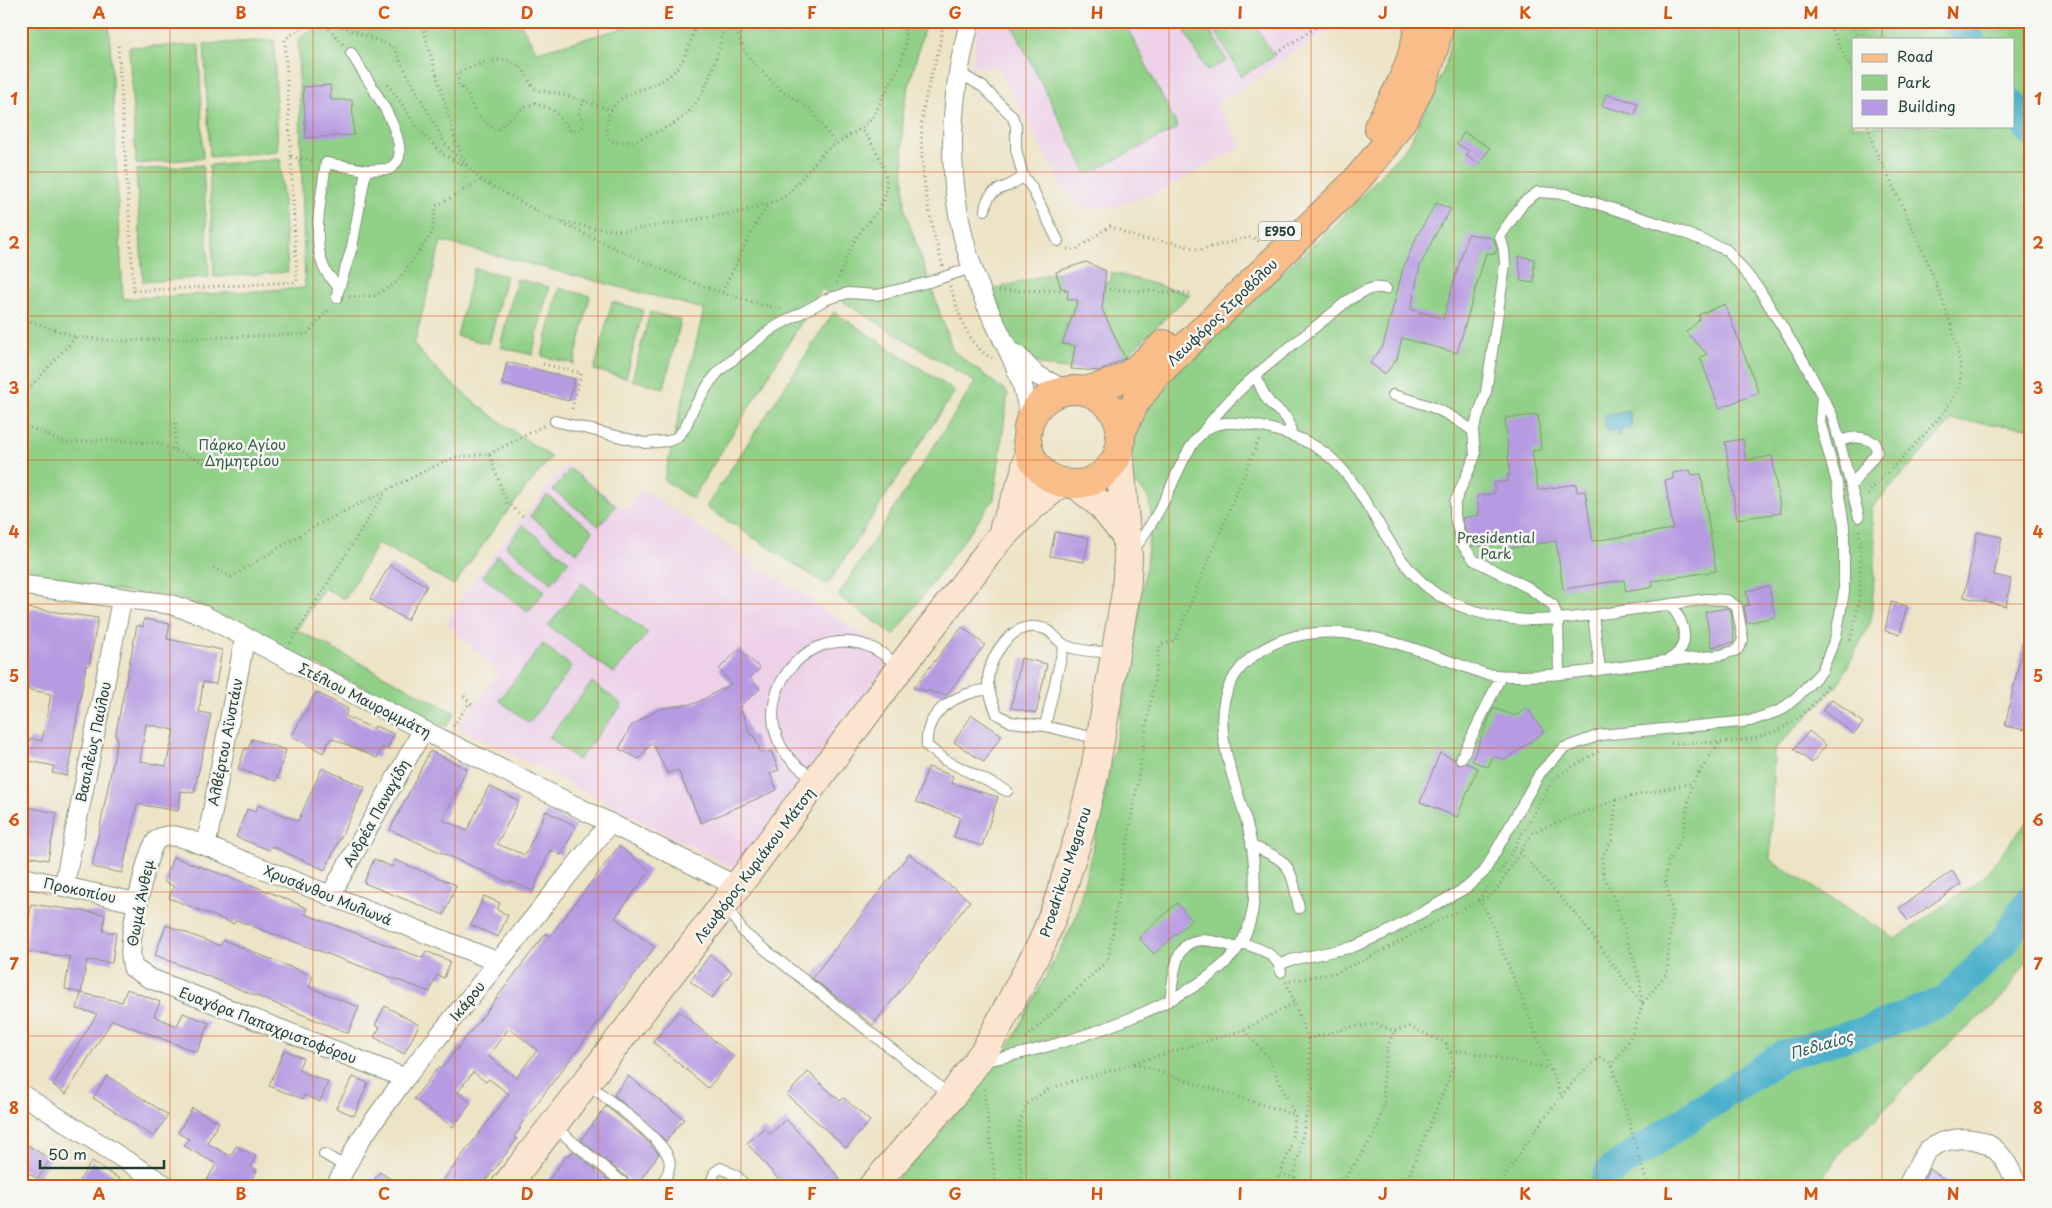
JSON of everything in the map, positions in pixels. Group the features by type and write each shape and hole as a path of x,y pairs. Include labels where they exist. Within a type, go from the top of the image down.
{"main road":[{"name":"Λεωφόρος Στροβόλου","path":"1075,391 1115,384 1128,376 1356,156 1377,128 1395,97 1406,72 1419,21"},
{"name":"Λεωφόρος Στροβόλου","path":"1120,442 1135,403 1156,375 1351,186 1381,152 1400,126 1418,96 1429,64 1440,21"},
{"path":"1069,483 1091,480 1104,472 1120,442 1112,410 1099,398 1075,391 1044,401 1029,422 1027,436 1029,452 1033,461 1046,475 1069,483 1101,505 1127,547"},
{"name":"Proedrikou Megarou","path":"872,1187 977,1063 1022,984 1042,943 1058,902 1078,838 1100,739 1126,592 1127,547 1120,442"},
{"name":"Λεωφόρος Κυριάκου Μάτση","path":"998,540 1024,480 1029,452"},
{"name":"Λεωφόρος Κυριάκου Μάτση","path":"517,1182 553,1126 818,782 900,668 998,540 1029,510 1069,483"}],"street":[{"path":"970,21 958,72 952,141 954,198 971,268 1024,385 1029,422"},
{"path":"1001,335 1023,364 1035,374 1075,391"},
{"name":"Στέλιου Μαυρομμάτη","path":"21,585 184,608 245,637 423,730 694,865 725,904"},
{"name":"Βασιλέως Παύλου","path":"64,886 122,598"},
{"name":"Αλβέρτου Αϊνστάιν","path":"206,846 245,637"},
{"name":"Ανδρέα Παναγίδη","path":"330,896 423,730"},
{"name":"Ικάρου","path":"335,1187 360,1140 405,1078 610,823"},
{"name":"Χρυσάνθου Μυλωνά","path":"157,840 166,836 176,837 206,846 498,962"},
{"name":"Θωμά Άνθεμ","path":"133,968 130,948 138,903 150,852 157,840"},
{"name":"Προκοπίου","path":"21,877 138,903"},
{"name":"Ευαγόρα Παπαχριστοφόρου","path":"133,968 149,978 405,1078"},
{"path":"22,1096 146,1181 168,1187"},
{"path":"1907,1187 1922,1163 1926,1152 1939,1143 1968,1138 1987,1143 1997,1150 2009,1164 2018,1187"}],"lane":[{"path":"337,298 338,287 324,269 319,239 318,223 326,163 366,170 390,170 398,159 399,146 381,101 351,53"},
{"path":"958,72 983,87 1012,116 1016,126 1016,149 1023,176 1032,188 1058,241"},
{"path":"337,298 352,247 366,170"},
{"path":"985,210 986,200 992,192 1018,182 1023,176"},
{"path":"1559,673 1558,620 1553,605 1507,576 1474,560 1462,544 1455,517 1455,502 1475,456 1473,431 1486,392 1505,265 1504,250 1500,236 1524,202 1538,192 1566,194 1667,226 1727,250 1759,289 1833,417 1859,518"},
{"path":"555,421 645,443 659,443 677,437 685,428 693,409 710,382 721,369 773,328 826,300 848,293 877,295 929,282 971,268"},
{"path":"1127,547 1155,519 1194,444 1222,407 1256,376 1347,301 1378,287 1386,290"},
{"path":"1256,376 1270,403 1286,415 1291,424 1292,435"},
{"path":"1393,395 1432,406 1456,418 1473,431"},
{"path":"1170,1000 1176,959 1180,950 1189,944 1204,941 1256,947 1271,955 1281,969 1291,960 1353,947 1385,934 1466,888 1484,872 1540,773 1564,748 1600,735 1750,721 1781,710 1803,690 1822,671 1836,636 1844,592 1844,526 1837,483 1820,422 1822,396"},
{"path":"977,1063 1014,1056 1097,1030 1186,993 1218,969 1239,946 1252,910 1251,846 1226,753 1222,718 1223,706 1231,682 1239,669 1262,650 1284,640 1306,635 1333,633 1360,635 1392,642 1485,674 1501,676 1559,673 1721,656 1737,650 1743,640 1737,607 1727,600 1706,600 1558,620 1528,622 1473,611 1442,597 1423,583 1403,562 1346,471 1330,455 1292,435 1264,427 1232,423 1220,424 1211,426 1202,434"},
{"path":"1840,441 1853,436 1866,438 1874,443 1877,452 1852,486"},
{"path":"1666,662 1676,657 1684,644 1683,627 1679,617 1670,605"},
{"path":"1593,615 1600,669"},
{"path":"1100,739 1044,726 1011,722 997,714 988,680 993,660 1006,640 1018,632 1035,626 1050,630 1064,645 1115,653"},
{"path":"818,782 796,766 782,748 774,729 773,708 777,688 788,669 802,655 815,648 839,642 859,643 882,652 900,668"},
{"path":"1044,726 1064,645"},
{"path":"1461,759 1501,676"},
{"path":"989,689 956,698 936,712 926,733 927,746 945,760 1007,791"},
{"path":"1251,846 1273,854 1290,868 1299,908"},
{"path":"725,904 744,933"},
{"path":"725,904 720,924 744,933 951,1096"},
{"path":"587,1083 659,1142 670,1160 670,1166 666,1178 658,1187"},
{"path":"553,1126 628,1187"},
{"path":"324,1154 346,1167"},
{"path":"710,1187 715,1172 721,1168 738,1177 746,1187"}],"path":[{"path":"134,28 199,21"},
{"path":"118,46 134,291 297,282 285,39 314,21"},
{"path":"322,21 351,53"},
{"path":"328,21 392,46 446,145 480,180 552,219 692,281 722,292 784,309"},
{"path":"422,21 456,142 469,169"},
{"path":"696,21 691,40 677,68 656,85 623,97 612,110 608,117 606,134 609,140 616,143 637,140 675,123 693,106 712,68 726,21"},
{"path":"733,21 744,51 755,65 782,91 804,103 835,143"},
{"path":"552,219 591,228 625,231 701,220 768,204 786,196 826,150 861,128 872,118 900,64 906,42 904,21"},
{"path":"1277,52 1320,25 1321,21"},
{"path":"1827,21 1852,70"},
{"path":"585,100 578,112 584,124 581,130 570,130 553,110 535,103 521,109 496,130 475,113 467,93 459,85 457,73 485,62 507,60 524,70 529,82 538,90 585,100 612,110"},
{"path":"384,80 417,127 441,153 469,169"},
{"path":"826,300 835,291 841,271 856,238 885,197 884,172 870,139 861,128"},
{"path":"1859,518 1870,491 1948,408 1960,386 1958,359 1950,325 1927,260 1873,145 1869,128"},
{"path":"291,157 326,163"},
{"path":"21,318 76,337 119,341 307,334 337,298 374,296 397,282 432,233 436,206 480,180"},
{"path":"722,292 754,227 768,204"},
{"path":"1058,241 1064,249 1077,249 1110,226 1140,240 1170,242 1200,250 1253,237 1264,246"},
{"path":"1104,289 1190,293"},
{"path":"996,291 1068,290"},
{"path":"21,397 76,337"},
{"path":"543,364 581,373 568,424"},
{"path":"174,449 176,421"},
{"path":"213,568 231,577 318,524 386,490 456,457 488,454 555,421"},
{"path":"21,424 67,443 103,440 158,442 206,464 237,455"},
{"path":"1014,1056 1025,1038 1108,960 1160,645 1174,641 1264,427"},
{"path":"488,454 507,503 524,517"},
{"path":"281,656 386,490"},
{"path":"464,696 474,706"},
{"path":"443,740 470,702"},
{"path":"1642,1004 1667,973 1672,909 1666,880 1668,862 1682,838 1692,783 1720,743"},
{"path":"1562,1098 1548,1068 1486,910 1478,900 1494,894 1533,832 1616,800 1692,783"},
{"path":"1612,1064 1622,1053 1637,1025 1642,1004 1640,980 1614,897 1603,874 1602,857 1612,840 1616,800"},
{"path":"1520,852 1580,919 1642,1004"},
{"path":"1287,982 1293,1003 1308,1039 1312,1088 1294,1178 1290,1187"},
{"path":"1023,1187 1018,1150 1019,1123 1027,1104 1050,1088 1244,1030 1293,1003"},
{"path":"1308,1039 1351,1027 1376,1024 1394,1031 1410,1027 1446,1043 1451,1052 1454,1066 1404,1187"},
{"path":"1244,1030 1268,1057 1295,1115 1290,1150 1276,1187"},
{"path":"1323,1187 1345,1178 1374,1135 1384,1106 1383,1077 1387,1048 1394,1031"},
{"path":"1451,1052 1462,1051 1548,1068"},
{"path":"1499,1187 1508,1170 1562,1098 1592,1062 1601,1058 1612,1064 1625,1116 1648,1187"},
{"path":"977,1063 984,1083 996,1186 1015,1187"},
{"path":"1134,1064 1295,1115"},
{"path":"1280,1173 1294,1178 1303,1187"}],"shaded area":[{"path":"978,21 1343,21 1217,104 1241,147 1161,191 1114,207 1083,208 1063,188 998,67 972,67"},
{"path":"566,464 625,509 642,489 893,655 735,869 458,727 499,672 446,623 473,581"}],"green space":[{"name":"Πάρκο Αγίου Δημητρίου","path":"21,21 109,21 123,299 305,288 298,39 327,21 519,21 537,52 649,21 926,21 902,113 905,211 953,351 1008,393 994,499 894,635 838,596 975,382 822,289 692,499 664,480 704,309 441,241 414,345 429,362 462,392 496,419 551,457 496,526 454,585 378,543 345,599 324,588 297,630 455,713 446,727 179,598 21,579"},
{"path":"1010,21 1124,21 1178,128 1087,174"},
{"path":"1205,21 1227,61 1207,71 1185,32"},
{"path":"1210,21 1253,21 1274,57 1241,76"},
{"name":"Presidential Park","path":"1453,21 2031,21 2031,428 1952,420 1871,509 1876,549 1871,621 1838,685 1774,750 1770,860 1896,939 1981,879 2031,817 2031,954 2003,997 1936,1055 1863,1132 1843,1149 1816,1187 897,1187 899,1176 936,1137 1003,1058 1075,920 1099,823 1126,690 1146,567 1151,514 1148,496 1133,483 1130,459 1140,410 1219,329 1334,226 1409,144 1446,65"},
{"path":"274,40 278,151 210,157 204,44"},
{"path":"199,45 203,158 136,164 129,47"},
{"path":"280,159 288,272 214,277 209,165"},
{"path":"203,165 209,277 143,282 136,170"},
{"path":"474,268 506,276 489,344 457,336"},
{"path":"1056,272 1061,288 1068,290 1067,299 1078,300 1062,344 1075,346 1071,369 1043,365 1023,353 1008,335 996,313 988,291"},
{"path":"1110,272 1190,294 1125,358 1098,300 1103,300 1105,282 1111,282"},
{"path":"517,279 549,287 532,355 500,347"},
{"path":"559,288 590,296 574,364 542,356"},
{"path":"612,302 643,310 626,378 594,370"},
{"path":"650,312 681,320 664,388 632,380"},
{"path":"834,312 955,391 827,585 706,507"},
{"path":"570,469 616,505 599,526 553,490"},
{"path":"547,495 593,531 577,553 530,516"},
{"path":"523,525 569,561 552,583 506,546"},
{"path":"498,555 545,591 528,612 482,576"},
{"path":"582,583 648,633 614,673 548,626"},
{"path":"543,644 572,667 529,723 499,700"},
{"path":"592,682 622,705 578,760 549,737"}],"water":[{"path":"1629,411 1632,428 1620,430 1621,436 1618,436 1616,430 1607,432 1604,416"}],"building":[{"path":"330,85 331,100 352,100 354,135 306,138 303,87"},
{"path":"1606,94 1638,103 1635,115 1602,106"},
{"path":"1464,132 1490,148 1479,164 1466,156 1469,151 1457,144"},
{"path":"1436,203 1451,209 1435,235 1420,266 1411,309 1443,319 1468,234 1493,238 1497,249 1495,254 1486,253 1457,353 1402,338 1397,359 1385,374 1370,363 1383,346 1403,269 1417,236"},
{"path":"1519,256 1534,259 1534,283 1521,281"},
{"path":"1086,262 1106,271 1102,309 1125,358 1100,371 1071,369 1075,346 1062,344 1078,300 1067,299 1068,290 1061,288 1056,272"},
{"path":"1725,304 1759,393 1719,408 1700,357 1707,354 1686,332 1700,319 1698,315"},
{"path":"507,362 575,379 569,401 502,384"},
{"path":"1538,415 1541,450 1532,451 1538,490 1576,484 1577,492 1585,491 1593,541 1673,529 1665,480 1673,479 1673,473 1690,470 1692,475 1701,474 1716,571 1652,581 1653,587 1626,592 1624,580 1563,589 1556,541 1504,549 1503,544 1472,546 1468,541 1462,518 1479,515 1477,496 1495,493 1494,483 1508,481 1507,475 1510,475 1505,418"},
{"path":"1743,439 1746,460 1772,456 1781,513 1737,519 1725,442"},
{"path":"1055,532 1089,538 1084,562 1050,556"},
{"path":"1977,532 2002,537 1994,575 2011,579 2006,606 1964,597"},
{"path":"390,565 427,586 407,620 370,599"},
{"path":"1769,586 1775,617 1747,623 1744,606 1749,605 1746,591"},
{"path":"1891,602 1907,606 1900,634 1885,631"},
{"path":"21,607 98,618 89,666 86,665 67,776 52,773 54,766 25,760 30,738 42,741 51,694 21,688"},
{"path":"1727,608 1731,611 1734,642 1712,647 1705,612"},
{"path":"144,619 170,624 167,639 222,650 216,684 203,682 199,712 211,714 194,793 181,791 178,811 137,804 122,873 92,867 118,737 115,737 137,625 143,627","holes":["146,724 174,730 166,766 140,761"]},
{"path":"962,627 985,645 946,695 913,688"},
{"path":"2025,636 2031,637 2031,704 2025,730 2005,726"},
{"path":"739,649 760,668 750,678 760,689 740,706 751,736 754,735 761,753 771,751 779,770 770,773 777,790 701,823 678,770 667,773 652,742 639,759 619,749 631,726 659,709 696,703 731,684 719,669"},
{"path":"1021,658 1047,664 1036,713 1011,708"},
{"path":"316,692 348,709 345,716 374,729 375,726 394,734 387,749 382,747 377,758 331,738 323,753 292,736"},
{"path":"1832,699 1863,723 1854,734 1823,711"},
{"path":"1493,708 1515,716 1527,708 1544,732 1505,760 1493,756 1488,767 1472,761"},
{"path":"972,715 1002,735 984,762 954,742"},
{"path":"1809,731 1826,745 1812,763 1794,749"},
{"path":"252,739 286,750 276,781 238,769 245,748 248,749"},
{"path":"430,751 467,769 443,820 467,831 489,786 519,801 497,844 525,855 546,811 576,826 561,855 550,850 533,891 510,881 510,883 390,830"},
{"path":"1440,753 1454,759 1458,765 1466,763 1478,768 1457,817 1420,802"},
{"path":"928,767 953,776 951,783 998,797 982,846 954,837 960,817 916,802"},
{"path":"322,768 365,787 325,870 271,846 269,850 236,837 247,809 255,812 258,805 298,821"},
{"path":"26,807 57,813 48,860 21,855 21,833"},
{"path":"619,846 650,871 615,918 655,947 519,1127 521,1128 514,1137 517,1139 481,1187 438,1187 509,1094 489,1079 486,1082 473,1072 458,1092 471,1103 453,1127 414,1099 438,1067 441,1069 476,1025 546,933 550,936","holes":["509,1028 537,1050 516,1078 488,1056"]},
{"path":"909,854 970,901 873,1025 812,978"},
{"path":"173,857 252,885 307,908 305,914 371,939 423,958 426,951 450,961 444,978 437,975 430,992 236,920 234,924 169,898 174,886 164,882"},
{"path":"374,859 392,867 395,860 456,885 444,915 364,883"},
{"path":"1952,871 1961,884 1908,921 1899,908"},
{"path":"484,896 500,903 497,910 508,915 498,937 471,925"},
{"path":"1177,903 1192,920 1154,954 1139,938"},
{"path":"31,904 105,914 103,931 116,933 112,963 87,960 81,993 65,989 70,957 25,951"},
{"path":"166,925 220,946 223,940 313,976 309,987 359,1007 348,1033 155,955"},
{"path":"710,955 732,972 712,998 690,981"},
{"path":"127,989 160,1002 154,1016 177,1026 183,1013 209,1023 197,1052 112,1020 66,1094 53,1085 97,1014 77,1009 81,993 122,1002"},
{"path":"385,1006 419,1025 404,1054 374,1037 380,1027 375,1025"},
{"path":"679,1011 734,1057 708,1088 653,1042"},
{"path":"284,1050 303,1058 298,1070 328,1082 320,1102 304,1095 303,1099 269,1086"},
{"path":"808,1072 840,1101 844,1098 870,1121 846,1148 787,1095"},
{"path":"107,1076 168,1115 154,1137 93,1098"},
{"path":"628,1076 684,1119 666,1141 614,1095"},
{"path":"353,1077 368,1083 354,1116 336,1108"},
{"path":"606,1106 641,1135 659,1154 635,1187 632,1182 581,1140"},
{"path":"192,1108 219,1122 207,1143 230,1156 236,1146 256,1156 251,1167 257,1170 248,1187 215,1187 206,1182 216,1164 184,1146 189,1139 178,1133"},
{"path":"786,1119 840,1178 830,1187 785,1187 747,1143 764,1128 770,1134"},
{"path":"21,1141 50,1159 38,1179 21,1169"},
{"path":"573,1151 617,1187 543,1187 568,1154 570,1155"},
{"path":"92,1161 107,1171 133,1187 75,1187"},
{"path":"1930,1169 1955,1187 1920,1187"},
{"path":"380,1172 402,1187 369,1187"}],"waterway":[{"name":"Πεδιαίος","path":"1958,21 1969,38"},
{"name":"Πεδιαίος","path":"2014,106 2031,132"},
{"name":"Πεδιαίος","path":"1603,1187 1609,1172 1783,1055 1869,1030 1946,1000 2003,943 2031,898"}]}
